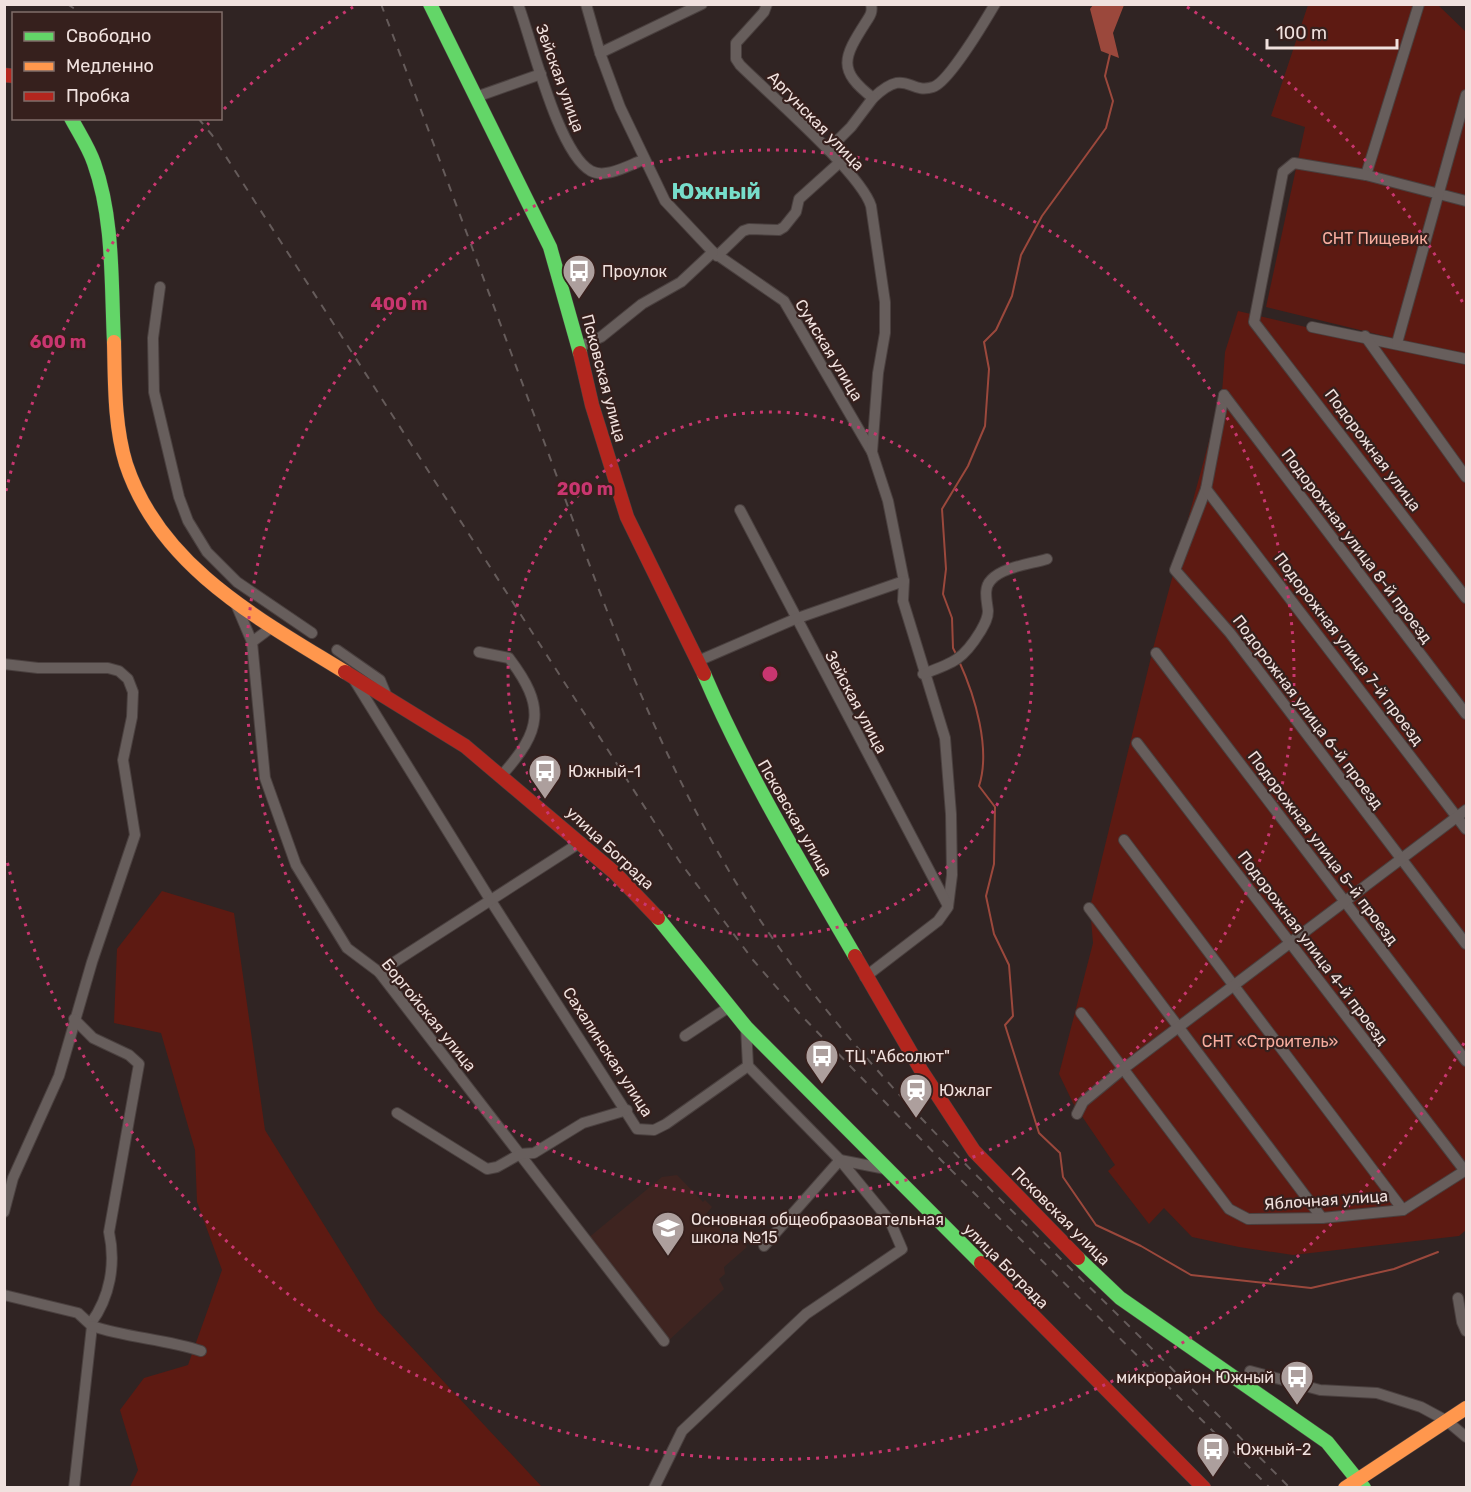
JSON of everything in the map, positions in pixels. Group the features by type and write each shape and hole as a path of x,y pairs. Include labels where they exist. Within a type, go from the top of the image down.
{"street":[{"name":"Псковская улица","path":"430,4 550,247 579,347 592,405 627,517 698,661 735,746 866,977 974,1151 1042,1223 1120,1298 1327,1442 1361,1483"},
{"name":"Зейская улица","path":"518,4 554,111 570,148 590,171 611,172 644,160"},
{"name":"Сумская улица","path":"586,4 600,53 644,160 665,201 715,254 755,279 784,301 872,452"},
{"path":"600,53 686,8 702,4"},
{"name":"Аргунская улица","path":"767,4 764,12 736,43 736,59 828,150 869,200 885,302 885,333 878,373 872,452"},
{"path":"871,4 871,15 845,58 845,67 849,75 873,98"},
{"path":"828,150 852,127 873,98 892,84 906,82 926,88 943,82 995,4"},
{"path":"1419,4 1366,175 1467,201"},
{"path":"476,97 541,74"},
{"path":"1397,343 1467,95"},
{"name":"улица Бограда","path":"72,120 94,162 108,226 117,414 126,463 134,485 159,530 192,568 235,602 465,746 581,842 654,912 746,1027 1204,1488"},
{"path":"579,347 601,337 642,304 681,282 743,231 749,229 779,230 795,212 799,199 839,163"},
{"name":"Подорожная улица","path":"1366,175 1294,163 1283,172 1254,322 1467,598"},
{"path":"160,287 153,338 154,393 179,497 188,521 210,556 237,582 312,633"},
{"path":"1312,327 1466,358"},
{"path":"1365,336 1467,477"},
{"name":"Подорожная улица 8-й проезд","path":"1206,489 1224,395 1467,714"},
{"path":"866,977 938,921 948,907 952,875 951,814 945,738 923,674 903,601 904,581 888,501 872,452"},
{"name":"Подорожная улица 7-й проезд","path":"1206,489 1467,829"},
{"name":"Подорожная улица 6-й проезд","path":"1206,489 1175,570 1230,633 1467,944"},
{"name":"Зейская улица","path":"740,510 795,619 948,907"},
{"path":"192,568 210,556"},
{"path":"923,674 952,665 967,653 986,622 988,614 986,589 991,579 1004,572 1047,559"},
{"path":"698,661 795,619 904,581"},
{"name":"Боргойская улица","path":"235,602 252,642 265,777 296,865 347,948 379,972 664,1341"},
{"path":"252,642 272,627"},
{"path":"337,650 380,680 387,697"},
{"path":"479,652 509,658 530,690 536,707 531,735 518,757 502,775"},
{"name":"Подорожная улица 5-й проезд","path":"1156,653 1467,1062"},
{"path":"4,664 38,668 108,668 119,671 128,679 133,692 132,717 123,760 135,835 74,1019 59,1076 13,1178 4,1212"},
{"name":"Сахалинская улица","path":"351,675 491,901 627,1110 637,1129 654,1130 748,1066"},
{"name":"Подорожная улица 4-й проезд","path":"1137,743 1466,1170"},
{"path":"1077,1114 1083,1102 1123,1070 1467,810"},
{"path":"1124,840 1236,985 1403,1210"},
{"path":"379,972 581,842"},
{"path":"1089,908 1322,1218"},
{"path":"685,1036 729,1007"},
{"path":"1081,1013 1123,1070"},
{"path":"74,1019 93,1038 129,1055 139,1064 109,1232 113,1250 111,1270 103,1306 91,1324 74,1488"},
{"path":"654,1488 682,1431 806,1314 903,1249 890,1221 840,1160 748,1066 746,1027"},
{"name":"Яблочная улица","path":"1123,1070 1229,1209 1248,1219 1322,1218 1403,1210 1466,1170"},
{"path":"397,1113 487,1169 497,1167 520,1154 534,1153 583,1123 627,1110"},
{"path":"840,1160 886,1169"},
{"path":"764,1245 840,1160"},
{"path":"4,1295 78,1313 91,1324 109,1332 175,1342 201,1351"},
{"path":"1458,1298 1462,1322 1467,1331"},
{"path":"1250,1371 1320,1390 1377,1394 1421,1407 1447,1421 1467,1437"},
{"path":"1345,1488 1361,1483 1396,1456 1467,1408"}],"shaded area":[{"path":"1093,5 1124,5 1113,33 1119,58 1101,51 1090,9"},
{"name":"Основная общеобразовательная школа №15","path":"677,1175 703,1202 705,1200 712,1207 706,1214 726,1235 732,1230 747,1247 724,1267 725,1274 719,1279 724,1289 667,1342 587,1239 662,1177"}],"green space":[{"name":"СНТ Пищевик","path":"1308,5 1438,5 1466,32 1466,356 1266,307 1305,127 1271,116"},
{"name":"СНТ «Строитель»","path":"1238,311 1466,365 1466,1230 1459,1236 1293,1255 1192,1237 1164,1208 1149,1224 1108,1171 1115,1165 1073,1103 1059,1074 1093,943 1090,907 1154,645 1222,393 1225,352"},
{"path":"162,891 234,913 265,1130 377,1310 542,1487 130,1487 138,1470 120,1410 144,1378 188,1365 222,1270 197,1202 195,1150 161,1033 114,1023 117,949"}],"waterway":[{"path":"957,656 953,648 952,618 943,594 946,569 942,509 968,466 985,426 989,369 984,342 996,330 1012,296 1021,255 1042,216 1106,128 1113,101 1105,76 1110,54"},
{"path":"959,661 971,690 980,723 983,756 979,786 995,807 994,864 986,896 994,934 1009,965 1013,1016 1005,1025 1039,1133 1060,1153 1063,1177 1096,1225 1141,1246 1191,1275 1311,1288 1394,1269 1438,1252"}],"railway":[{"path":"67,4 80,12"},
{"path":"381,4 610,619 676,773 729,871 803,980 886,1080 976,1175 1290,1488"},
{"path":"200,120 212,135 680,862 753,960 798,1012 941,1160 1270,1488"}],"traffic: fast":[{"path":"430,4 550,247 580,353"},
{"path":"72,120 92,157 105,206 110,251 114,342"},
{"path":"704,674 756,782 855,956"},
{"path":"658,918 746,1027 981,1263"},
{"path":"1078,1258 1120,1298 1327,1442 1364,1488"}],"traffic: slow":[{"path":"114,342 116,403 122,449 142,500 162,532 216,587 279,632 345,672"},
{"path":"1345,1488 1466,1408"}],"traffic: jam":[{"path":"4,75 12,76"},
{"path":"580,353 592,405 627,517 704,674"},
{"path":"345,672 465,746 615,873 658,918"},
{"path":"855,956 921,1070 974,1151 1078,1258"},
{"path":"981,1263 1204,1488"}],"place":[{"name":"Проулок","path":"579,300"},
{"name":"Южный-1","path":"545,800"},
{"name":"ТЦ \"Абсолют\"","path":"822,1085"},
{"name":"Южлаг","path":"916,1119"},
{"name":"Основная общеобразовательная школа №15","path":"668,1257"},
{"name":"микрорайон Южный","path":"1297,1406"},
{"name":"Южный-2","path":"1213,1478"}],"district":[{"name":"Южный","path":"716,191"}]}
